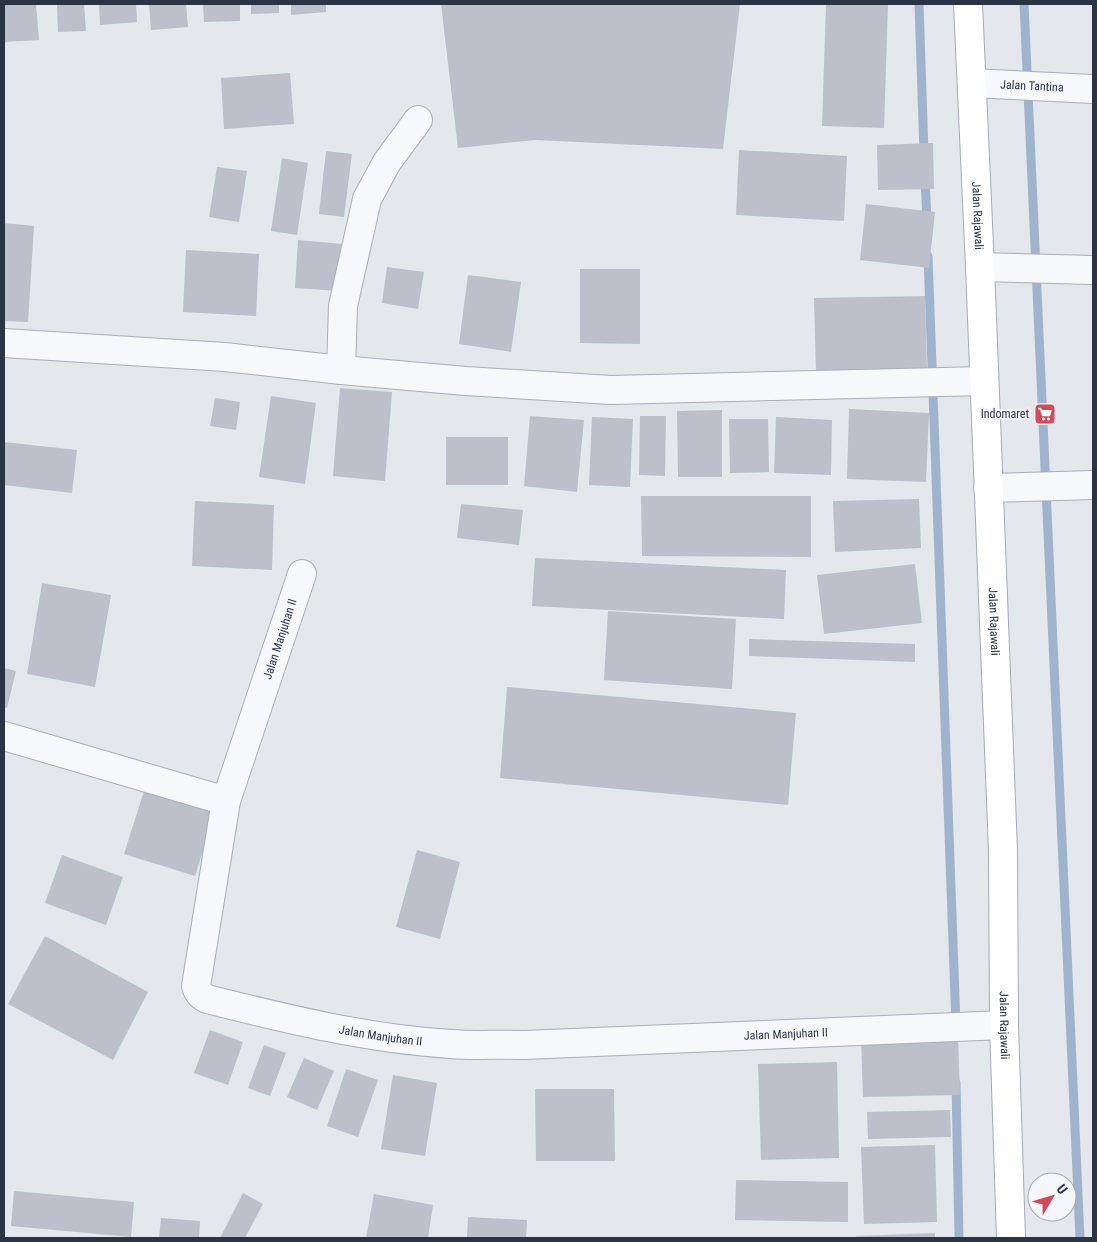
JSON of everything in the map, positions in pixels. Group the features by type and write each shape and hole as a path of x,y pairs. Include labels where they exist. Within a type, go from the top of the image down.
{"main road":[{"name":"Jalan Rajawali","path":"968,4 1003,851 1004,1026 1011,1238"}],"street":[{"name":"Jalan Tantina","path":"972,83 1093,89"},
{"path":"341,370 343,306 367,199 387,162 418,120"},
{"path":"980,267 1093,270"},
{"path":"4,343 225,356 341,370 466,381 611,390 984,380"},
{"path":"988,488 1093,486"},
{"name":"Jalan Manjuhan II","path":"302,574 226,801 196,986 198,993 207,999 293,1020 384,1037 451,1044 524,1045 1004,1026"},
{"path":"4,736 226,801"}],"building":[{"path":"4,4 36,4 39,40 4,42"},
{"path":"57,4 84,4 86,31 58,32"},
{"path":"99,4 136,4 137,22 100,25"},
{"path":"149,4 186,4 188,27 151,30"},
{"path":"203,4 240,4 240,21 204,22"},
{"path":"251,4 279,4 279,13 251,14"},
{"path":"291,4 326,4 326,12 291,15"},
{"path":"441,4 740,4 723,149 535,140 458,148"},
{"path":"826,4 888,4 884,128 822,126"},
{"path":"290,73 294,124 224,129 221,78"},
{"path":"933,143 934,189 878,190 877,145"},
{"path":"739,150 847,156 844,221 736,215"},
{"path":"326,151 352,154 344,217 319,214"},
{"path":"282,158 308,163 297,235 271,231"},
{"path":"217,167 247,171 239,222 209,217"},
{"path":"866,204 935,212 929,268 860,260"},
{"path":"4,223 34,226 28,322 4,321"},
{"path":"298,240 342,244 339,291 295,288"},
{"path":"186,250 259,254 256,316 183,312"},
{"path":"387,267 424,272 418,309 382,303"},
{"path":"580,269 640,269 640,344 580,343"},
{"path":"468,275 521,282 511,352 459,344"},
{"path":"925,296 927,371 816,372 814,298"},
{"path":"340,388 392,392 385,481 333,476"},
{"path":"271,396 316,403 305,484 259,477"},
{"path":"215,398 240,402 236,430 210,426"},
{"path":"849,409 929,413 926,482 847,479"},
{"path":"722,410 722,477 678,477 677,411"},
{"path":"530,416 584,420 577,492 524,486"},
{"path":"640,416 666,416 665,476 639,475"},
{"path":"592,417 633,419 630,487 589,485"},
{"path":"776,417 832,420 831,475 774,473"},
{"path":"729,419 768,419 769,472 730,473"},
{"path":"446,437 508,437 508,485 446,485"},
{"path":"4,442 77,450 72,493 4,485"},
{"path":"641,496 811,496 811,557 642,556"},
{"path":"919,499 921,548 835,552 833,501"},
{"path":"195,501 274,505 272,570 192,566"},
{"path":"461,504 523,510 519,545 457,538"},
{"path":"535,558 786,570 784,619 532,606"},
{"path":"915,564 922,623 824,634 817,575"},
{"path":"42,583 111,595 95,687 27,674"},
{"path":"608,611 736,619 732,689 604,680"},
{"path":"749,639 915,644 915,662 749,656"},
{"path":"4,668 16,671 7,708 4,707"},
{"path":"507,687 796,713 788,805 500,778"},
{"path":"144,791 215,813 195,876 124,854"},
{"path":"417,850 460,862 440,939 396,927"},
{"path":"62,855 123,877 106,925 45,903"},
{"path":"45,936 148,992 113,1060 8,1004"},
{"path":"210,1030 243,1042 228,1085 194,1073"},
{"path":"958,1037 960,1095 863,1097 861,1039"},
{"path":"264,1045 286,1053 270,1096 248,1088"},
{"path":"304,1058 334,1071 317,1110 287,1097"},
{"path":"837,1062 839,1158 761,1160 758,1064"},
{"path":"346,1069 378,1080 358,1137 327,1126"},
{"path":"393,1075 437,1083 425,1156 381,1149"},
{"path":"535,1089 614,1089 615,1161 536,1161"},
{"path":"950,1110 951,1137 868,1139 867,1112"},
{"path":"935,1145 937,1222 864,1224 861,1147"},
{"path":"736,1180 848,1182 848,1222 735,1220"},
{"path":"14,1191 134,1202 131,1237 11,1226"},
{"path":"243,1193 263,1204 245,1238 220,1238"},
{"path":"374,1194 433,1205 428,1238 366,1238"},
{"path":"468,1217 527,1220 526,1238 467,1238"},
{"path":"161,1218 200,1221 199,1238 159,1238"},
{"path":"935,1233 935,1238 856,1238 856,1236"}],"waterway":[{"path":"919,4 924,153"},
{"path":"1024,4 1080,1238"},
{"path":"925,179 927,221"},
{"path":"928,256 956,1025"},
{"path":"956,1083 959,1238"}],"place":[{"name":"Indomaret","path":"1045,414"}]}
